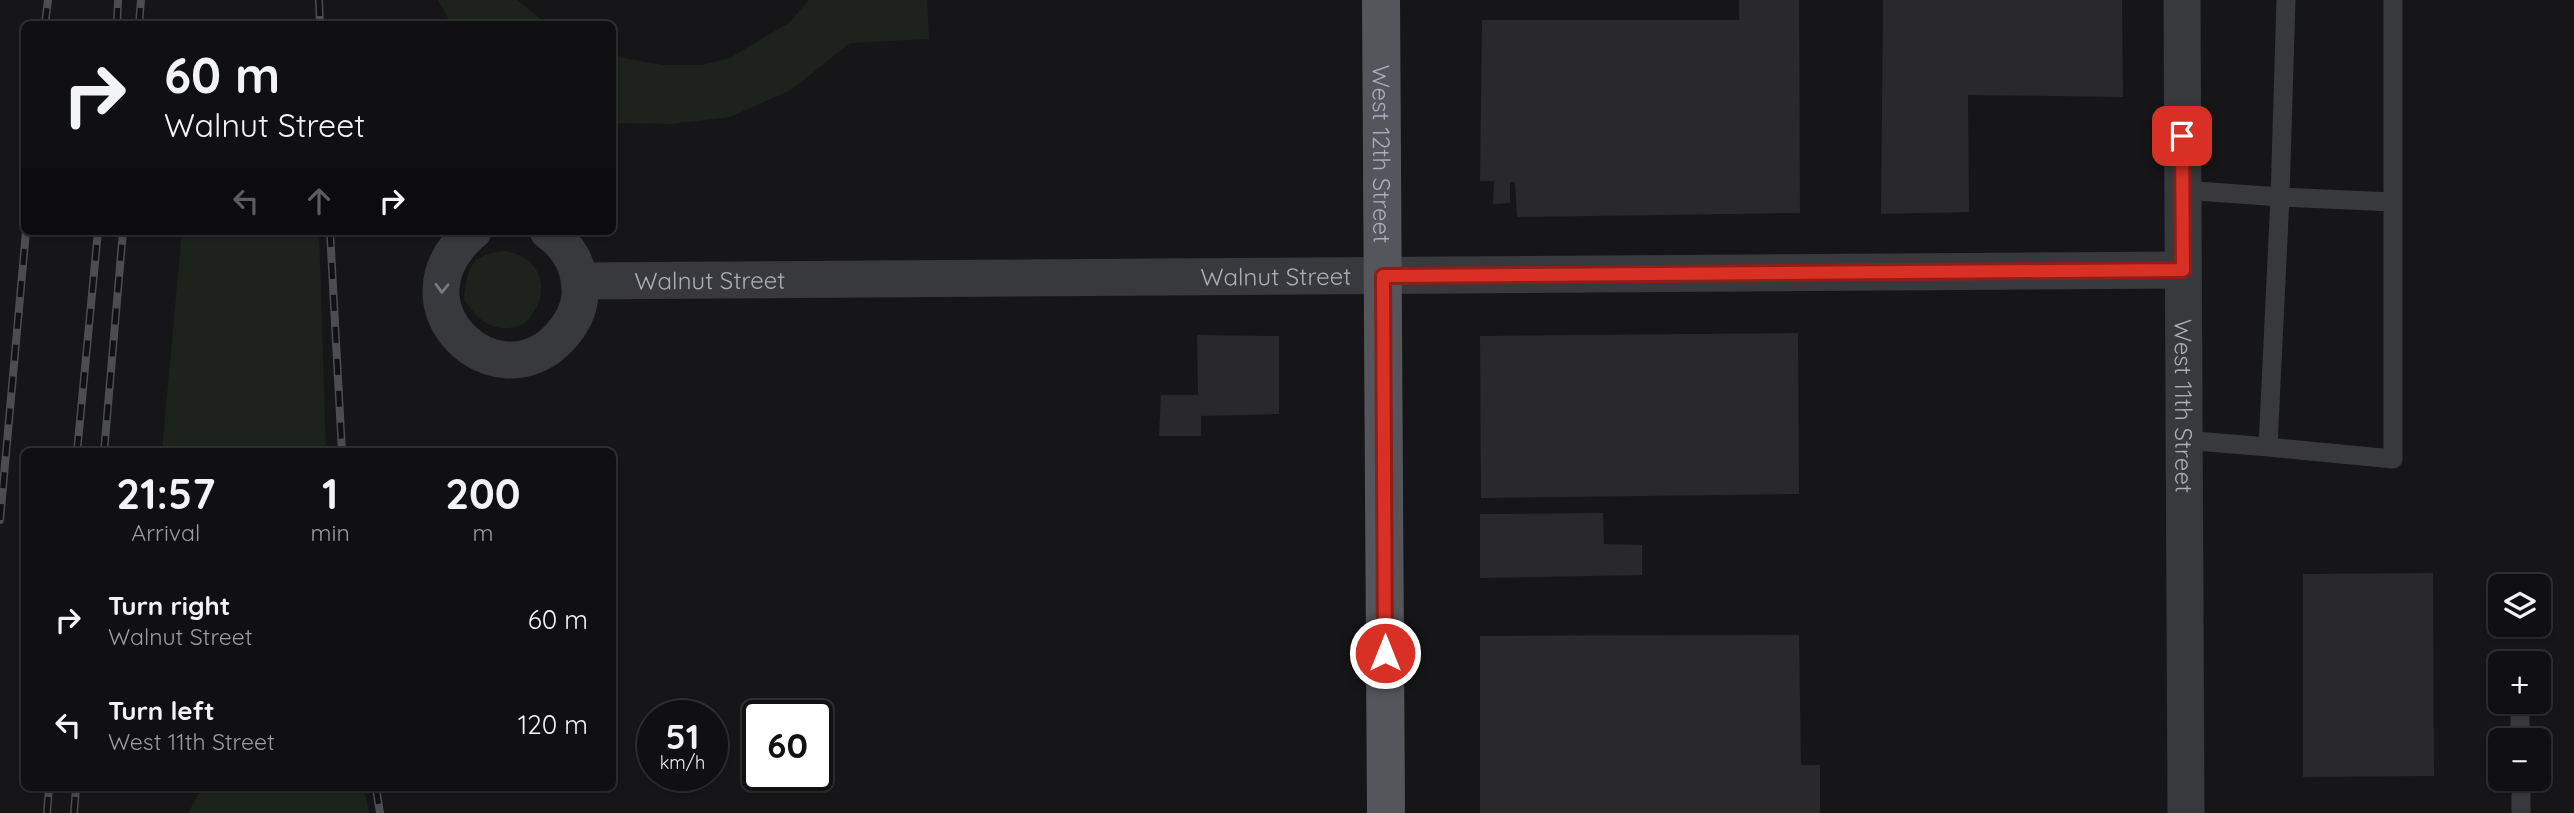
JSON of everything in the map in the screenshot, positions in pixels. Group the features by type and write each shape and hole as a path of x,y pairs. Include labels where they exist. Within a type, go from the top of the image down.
{"main road":[{"name":"West 12th Street","path":"1381,0 1386,813"}],"street":[{"name":"West 11th Street","path":"2182,0 2186,813"},
{"path":"467,235 457,244 445,264 440,287 443,309 453,330 469,347 489,357 511,360 534,356 554,345 569,328 576,313 580,281 573,259 553,235"},
{"name":"Walnut Street","path":"580,281 2183,270"}],"lane":[{"path":"2268,447 2286,0"},
{"path":"2184,440 2393,459 2393,0"},
{"path":"2183,190 2393,202"},
{"path":"2521,791 2521,813"}],"shaded area":[{"path":"438,0 517,0 543,21 449,21"},
{"path":"809,0 927,0 929,39 850,43 791,90 730,117 671,124 616,123 616,57 663,65 702,65 730,58 790,22"},
{"path":"182,235 319,235 326,448 162,448"},
{"path":"506,251 519,255 537,270 541,291 539,302 524,324 505,328 489,325 476,315 464,299 467,278 473,264 485,255"},
{"path":"200,791 365,791 369,813 188,813"}],"building":[{"path":"1739,0 1799,0 1800,213 1517,217 1515,182 1510,182 1510,203 1493,204 1494,181 1480,181 1482,20 1739,20"},
{"path":"1883,0 2122,0 2123,97 1968,95 1969,212 1881,214"},
{"path":"1798,333 1799,494 1481,498 1480,336"},
{"path":"1197,335 1279,336 1279,414 1201,416 1201,436 1159,436 1161,395 1198,395"},
{"path":"1603,513 1604,544 1642,545 1642,575 1480,578 1480,514"},
{"path":"2433,573 2434,776 2303,777 2303,574"},
{"path":"1799,635 1801,765 1820,765 1820,813 1480,813 1480,636"}],"railway":[{"path":"45,21 48,0"},
{"path":"117,21 118,0"},
{"path":"139,21 141,0"},
{"path":"319,0 320,21"},
{"path":"0,520 26,235"},
{"path":"77,448 98,235"},
{"path":"104,448 123,235"},
{"path":"330,235 342,448"},
{"path":"47,813 49,791"},
{"path":"74,813 76,791"},
{"path":"376,791 380,813"}],"route":[{"path":"1385,653 1383,276 2183,270 2182,136"}]}
